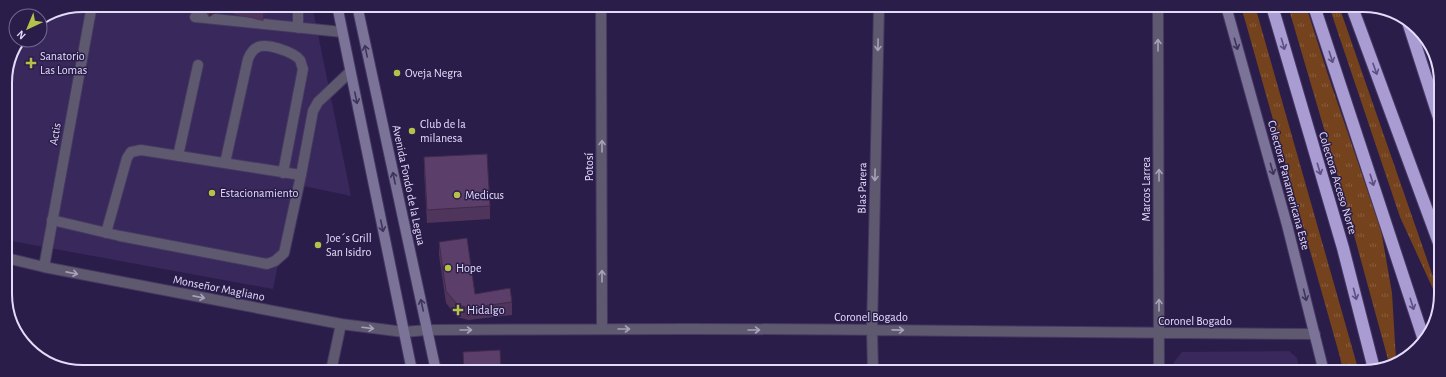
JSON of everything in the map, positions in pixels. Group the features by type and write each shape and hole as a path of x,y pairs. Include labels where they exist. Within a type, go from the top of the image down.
{"highway":[{"name":"Colectora Acceso Norte","path":"1274,12 1343,248 1373,364"},
{"path":"1316,12 1422,334"},
{"path":"1354,12 1434,227"},
{"path":"1411,31 1434,100"}],"main road":[{"path":"338,12 411,365"},
{"name":"Avenida Fondo de la Legua","path":"358,12 435,365"},
{"name":"Colectora Panamericana Este","path":"1228,12 1287,225 1322,365"}],"street":[{"name":"Actis","path":"44,267 91,12"},
{"path":"298,12 298,28"},
{"name":"Potosí","path":"601,12 602,329"},
{"name":"Blas Parera","path":"873,365 872,330 879,12"},
{"name":"Marcos Larrea","path":"1158,12 1159,365"},
{"path":"195,16 342,32"},
{"path":"225,163 248,59 251,52 258,46 273,46 288,52 300,60 303,69 283,172"},
{"path":"178,156 198,65"},
{"path":"52,220 106,233 267,264 275,261 284,253 301,176 313,111 318,102 350,72"},
{"path":"106,233 130,152 141,150 301,176"},
{"name":"Monseñor Magliano","path":"12,259 44,267 341,324 404,332 427,330"},
{"path":"332,365 341,324"},
{"name":"Coronel Bogado","path":"427,330 872,330 1159,334 1315,334"}],"shaded area":[{"path":"83,12 313,12 351,196 294,184 273,289 12,241 12,78 14,64 20,48 48,48 48,21 64,14"},
{"path":"1289,351 1297,358 1298,365 1174,365 1174,362 1182,352"}],"green space":[{"path":"1243,12 1257,12 1357,365 1342,365"},
{"path":"1290,12 1308,12 1381,230 1392,293 1396,357 1388,361 1339,180"},
{"path":"1331,12 1341,12 1434,280 1434,291 1400,217"}],"building":[{"name":"Medicus","path":"487,154 490,206 427,210 424,157"},
{"path":"467,238 475,294 510,288 512,302 468,308 457,304 446,291 439,242"},
{"path":"500,350 501,365 464,365 463,352"}],"place":[{"name":"Sanatorio Las Lomas","path":"31,63"},
{"name":"Oveja Negra","path":"397,73"},
{"name":"Club de la milanesa","path":"412,131"},
{"name":"Estacionamiento","path":"212,193"},
{"name":"Medicus","path":"457,195"},
{"name":"Joe´s Grill San Isidro","path":"318,245"},
{"name":"Hope","path":"448,268"},
{"name":"Hidalgo","path":"458,310"}]}
